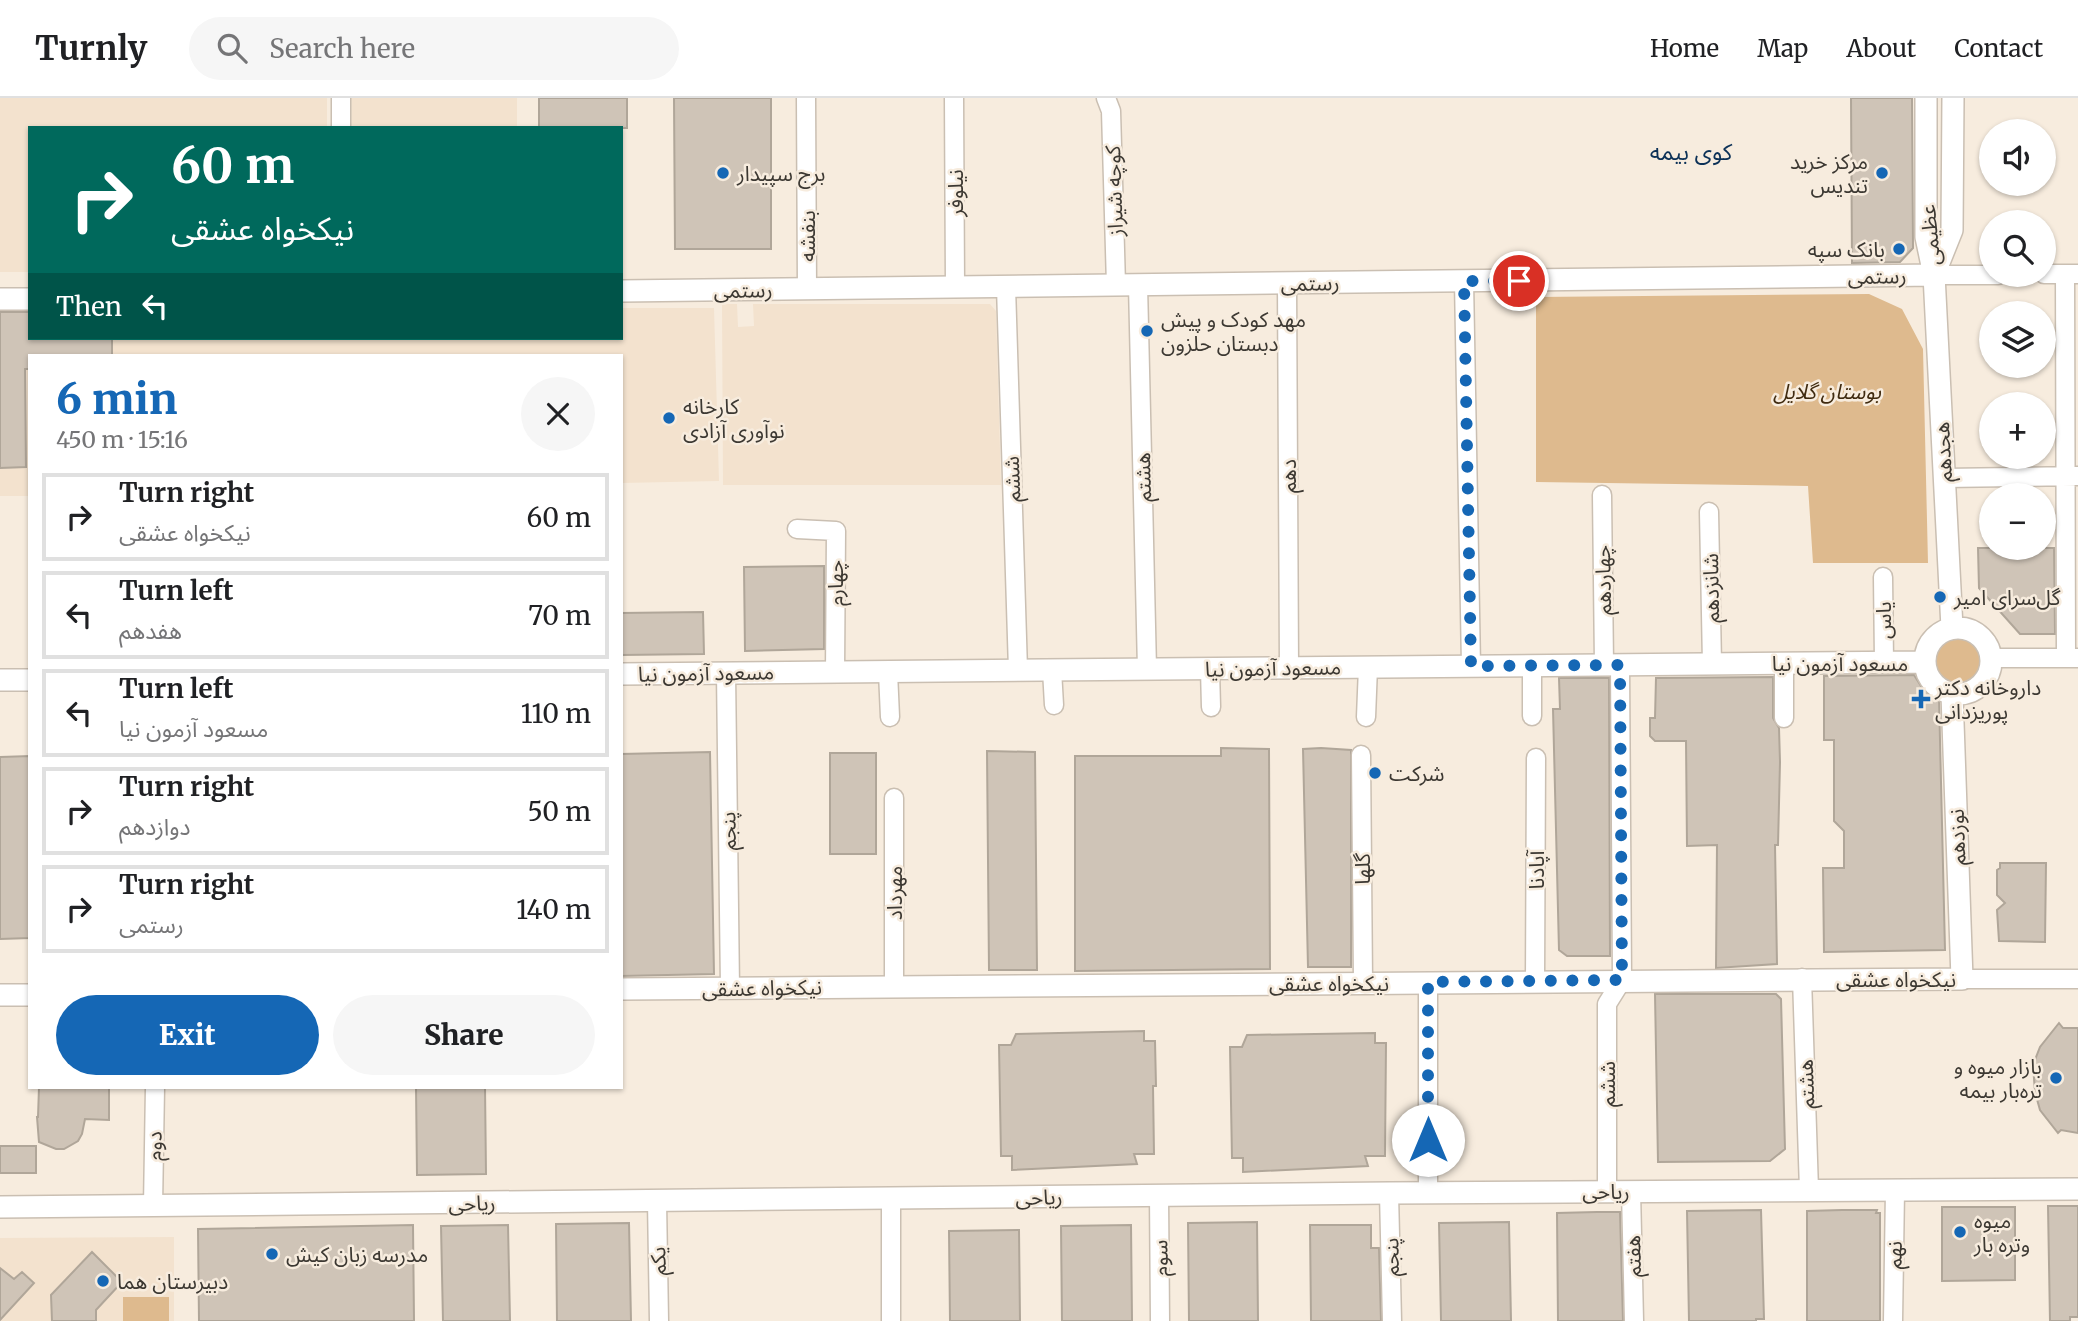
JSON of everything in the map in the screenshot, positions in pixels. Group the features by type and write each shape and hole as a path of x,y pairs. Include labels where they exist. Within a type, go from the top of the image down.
{"street":[{"path":"341,98 341,126"},
{"name":"بنفشه","path":"806,98 807,289"},
{"name":"نیلوفر","path":"954,98 955,288"},
{"name":"کوچه شیراز","path":"1106,98 1111,111 1116,285"},
{"name":"عظیمی","path":"1926,98 1926,237 1934,275"},
{"name":"عظیمی","path":"1934,275 1952,230 1953,98"},
{"path":"1992,658 2072,658 2071,274"},
{"name":"هجدهم","path":"1934,275 1952,628"},
{"name":"رستمی","path":"623,291 1979,275"},
{"path":"1464,281 1471,666"},
{"name":"دهم","path":"1287,283 1289,668"},
{"name":"هشتم","path":"1138,285 1147,669"},
{"name":"ششم","path":"1006,287 1018,670"},
{"path":"0,299 28,299"},
{"path":"1944,478 2072,476"},
{"name":"چهاردهم","path":"1602,495 1612,665 1622,980"},
{"name":"شانزدهم","path":"1709,512 1712,664"},
{"name":"چهارم","path":"797,529 835,531 835,672"},
{"name":"یاس","path":"1883,577 1884,662"},
{"path":"1952,628 1974,631 1989,647 1992,658 1991,669 1981,686 1962,695 1941,691 1927,673 1924,662 1932,640 1941,632 1952,628"},
{"name":"مسعود آزمون نیا","path":"623,674 1924,662"},
{"path":"1784,663 1784,718"},
{"path":"1532,665 1532,716"},
{"path":"1366,717 1368,667"},
{"path":"1210,669 1211,707"},
{"path":"1052,670 1054,705"},
{"path":"888,672 890,717"},
{"name":"پنجم","path":"726,673 730,988"},
{"path":"0,680 28,680"},
{"name":"نوزدهم","path":"1952,694 1962,979"},
{"name":"گلها","path":"1361,755 1363,982"},
{"name":"آپادنا","path":"1535,981 1536,758"},
{"name":"مهرداد","path":"894,798 894,987"},
{"name":"هشتم","path":"1802,978 1809,1190"},
{"name":"نیکخواه عشقی","path":"623,989 1802,978 2078,979"},
{"name":"ششم","path":"1607,1191 1607,1004 1622,980"},
{"path":"1428,982 1428,1193"},
{"path":"0,995 28,995"},
{"name":"دوم","path":"153,1206 155,1089"},
{"name":"ریاحی","path":"0,1207 2078,1189"},
{"name":"نهم","path":"1894,1321 1895,1190"},
{"name":"هفتم","path":"1631,1191 1634,1321"},
{"name":"پنجم","path":"1389,1193 1392,1321"},
{"name":"سوم","path":"1159,1195 1160,1321"},
{"path":"891,1198 891,1321"},
{"name":"یکم","path":"657,1201 659,1321"}],"shaded area":[{"path":"0,98 327,98 327,126 28,126 28,272 0,272"},
{"path":"346,98 517,98 517,126 346,126"},
{"path":"722,304 737,304 738,327 754,326 753,304 990,304 996,311 1001,485 723,485"},
{"name":"کارخانه نوآوری آزادی","path":"0,308 28,308 28,340 623,340 623,308 714,308 719,481 623,483 623,354 28,354 28,496 0,496"},
{"name":"دبیرستان هما","path":"174,1237 174,1321 0,1321 0,1238"}],"green space":[{"name":"بوستان گلایل","path":"1869,294 1902,309 1923,349 1928,563 1813,563 1808,486 1536,482 1536,297"},
{"path":"1959,638 1976,645 1983,662 1976,679 1959,686 1942,679 1935,662 1942,645"},
{"path":"123,1297 169,1297 169,1321 123,1321"}],"building":[{"path":"539,98 627,98 627,128 539,126"},
{"name":"برج سپیدار","path":"674,98 771,98 771,249 675,249"},
{"name":"مرکز خرید تندیس","path":"1851,98 1912,98 1913,248 1900,262 1852,263"},
{"path":"0,312 28,312 28,340 112,340 112,354 28,354 28,369 25,369 26,467 0,468"},
{"path":"1978,548 1979,560 2054,560 2055,634 2020,634 1979,588"},
{"path":"824,566 824,649 745,651 744,567"},
{"path":"703,612 704,654 623,655 623,613"},
{"path":"1914,675 1921,686 1939,698 1945,950 1824,952 1823,868 1844,868 1844,831 1834,821 1834,740 1824,740 1824,676"},
{"path":"1773,677 1773,718 1779,728 1780,762 1778,845 1775,845 1777,964 1716,968 1717,845 1687,846 1686,741 1655,741 1650,736 1650,718 1655,718 1656,678"},
{"path":"1559,678 1609,678 1610,956 1567,956 1559,950 1553,709 1560,709"},
{"path":"1221,748 1269,749 1270,969 1075,971 1075,756 1221,756"},
{"path":"1303,749 1351,750 1351,967 1308,967"},
{"path":"987,751 1035,752 1037,970 989,970"},
{"path":"710,752 714,974 623,976 623,754"},
{"path":"830,753 876,753 876,854 830,854"},
{"path":"28,756 28,938 0,939 0,757"},
{"path":"2000,863 2046,863 2045,942 1999,941 1997,910 2005,903 1997,895 1997,870"},
{"path":"1655,994 1776,994 1781,999 1785,1149 1770,1161 1658,1162"},
{"name":"بازار میوه و تره‌بار بیمه","path":"2059,1023 2063,1028 2078,1028 2078,1133 2061,1130 2058,1133 2040,1110 2035,1092 2033,1065 2040,1047"},
{"path":"1144,1031 1144,1041 1155,1041 1154,1154 1134,1154 1137,1164 1012,1170 1012,1156 1001,1156 999,1045 1011,1045 1016,1034"},
{"path":"1375,1033 1375,1043 1386,1043 1385,1156 1365,1156 1368,1166 1243,1172 1243,1158 1232,1158 1230,1047 1242,1047 1247,1035"},
{"path":"39,1089 109,1089 109,1120 85,1119 78,1141 64,1149 56,1149 39,1142"},
{"path":"416,1089 485,1089 486,1174 417,1175"},
{"path":"0,1146 36,1146 36,1173 0,1173"},
{"path":"2048,1206 2078,1206 2078,1317 2070,1317 2070,1321 2050,1321"},
{"path":"1942,1207 2015,1207 2015,1280 1942,1281"},
{"path":"1761,1210 1764,1319 1689,1321 1687,1211"},
{"path":"1877,1210 1876,1213 1880,1213 1880,1321 1807,1321 1807,1211"},
{"path":"1620,1212 1623,1321 1558,1321 1557,1213"},
{"path":"1257,1222 1258,1321 1189,1321 1188,1223"},
{"path":"1509,1222 1511,1321 1441,1321 1439,1223"},
{"path":"629,1223 631,1321 557,1321 556,1224"},
{"path":"413,1225 414,1321 199,1321 198,1229"},
{"path":"508,1225 510,1321 443,1321 441,1226"},
{"path":"1131,1225 1132,1321 1062,1321 1061,1226"},
{"path":"1310,1225 1371,1225 1371,1248 1379,1248 1381,1321 1311,1321"},
{"path":"1019,1230 1020,1321 950,1321 949,1231"},
{"path":"92,1252 122,1282 96,1310 96,1321 52,1321 51,1295"},
{"path":"0,1268 14,1279 22,1272 34,1283 0,1320"}],"place":[{"name":"برج سپیدار","path":"723,173"},
{"name":"مرکز خرید تندیس","path":"1882,173"},
{"name":"بانک سپه","path":"1899,249"},
{"name":"مهد کودک و پیش دبستان حلزون","path":"1147,331"},
{"name":"کارخانه نوآوری آزادی","path":"669,418"},
{"name":"گل‌سرای امیر","path":"1940,597"},
{"name":"داروخانه دکتر پوریزدانی","path":"1921,699"},
{"name":"شرکت","path":"1375,773"},
{"name":"بازار میوه و تره‌بار بیمه","path":"2056,1078"},
{"name":"میوه وتره بار","path":"1960,1232"},
{"name":"مدرسه زبان کیش","path":"272,1254"},
{"name":"دبیرستان هما","path":"103,1281"}],"district":[{"name":"کوی بیمه","path":"1691,151"}],"route":[{"path":"1428,1140 1428,982 1622,980 1620,665 1471,666 1464,281 1519,281"}]}
